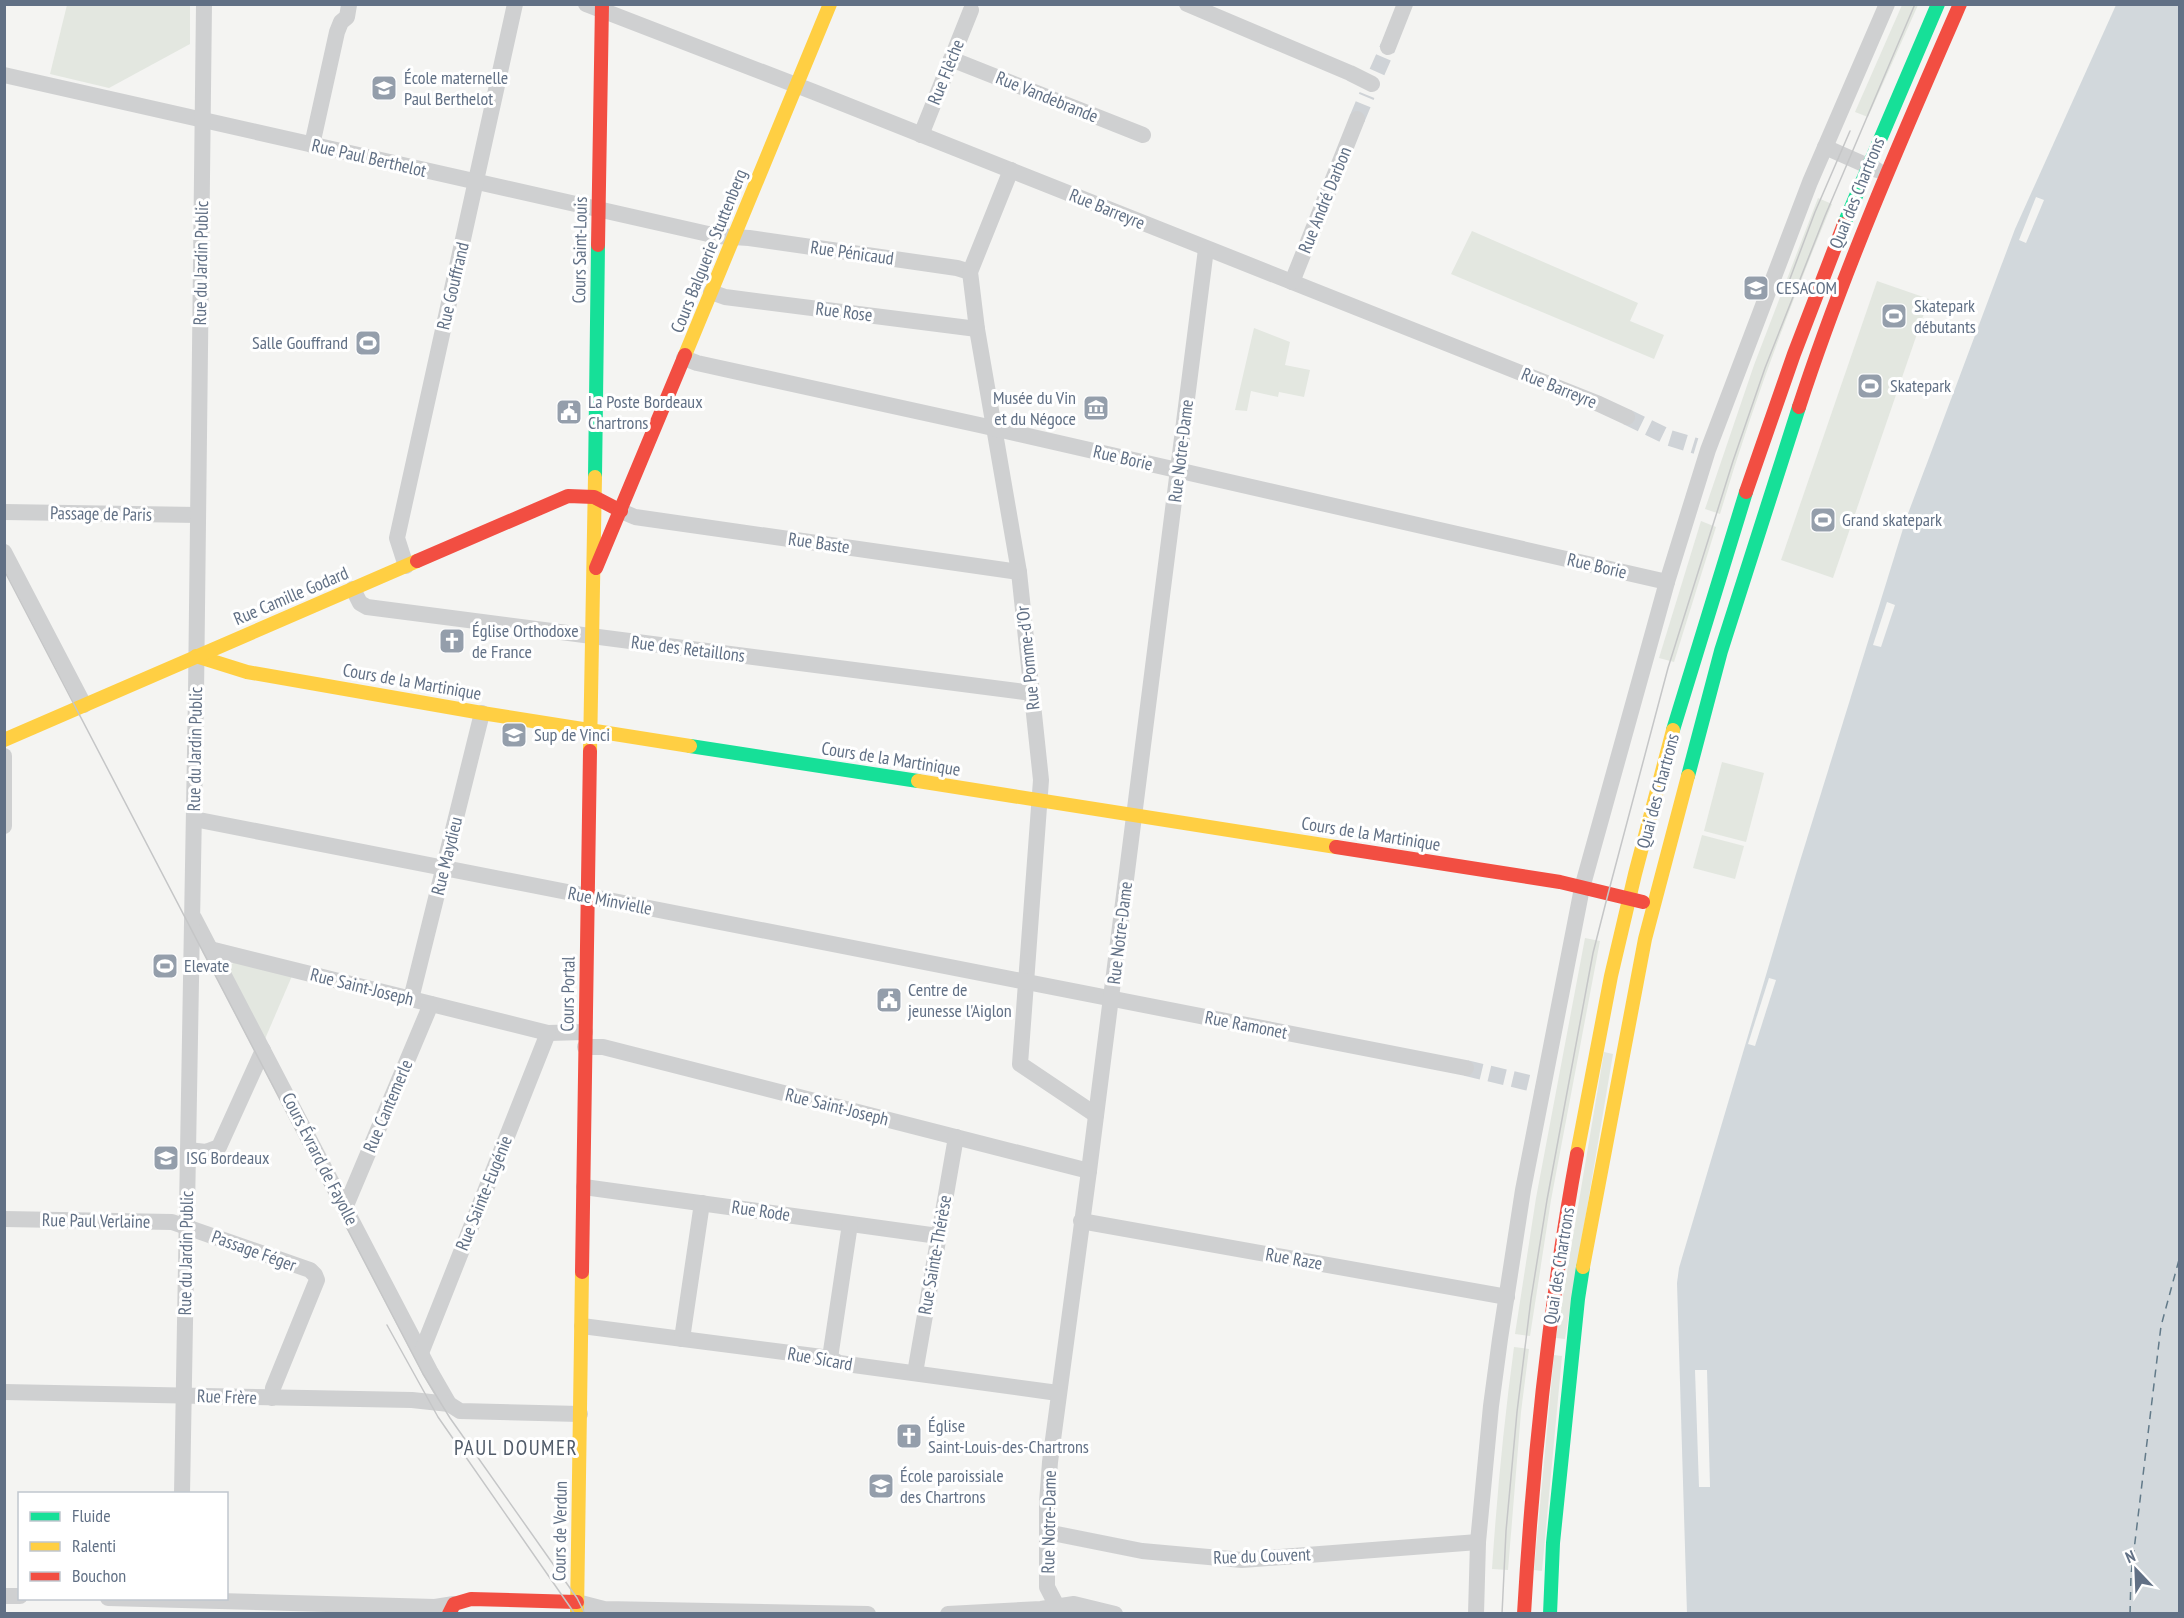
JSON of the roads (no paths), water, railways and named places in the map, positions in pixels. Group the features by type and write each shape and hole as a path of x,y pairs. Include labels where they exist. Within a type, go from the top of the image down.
{"main road":[{"name":"Cours Balguerie Stuttenberg","path":"621,511 830,4"},
{"name":"Quai des Chartrons","path":"1524,1614 1539,1412 1553,1299 1587,1095 1629,898 1689,675 1735,525 1795,351 1868,166 1938,4"},
{"name":"Quai des Chartrons","path":"1550,1614 1553,1543 1578,1299 1611,1109 1643,947 1721,651 1816,355 1886,174 1960,4"},
{"name":"Cours Saint-Louis","path":"594,497 598,209 596,6"},
{"name":"Rue Camille Godard","path":"4,740 568,496 594,497"},
{"path":"594,497 621,511"},
{"name":"Cours Portal","path":"580,1414 594,497"},
{"name":"Cours Portal","path":"592,575 621,511"},
{"name":"Cours de la Martinique","path":"196,656 248,672 482,712 1560,882 1654,904"},
{"name":"Cours de Verdun","path":"577,1608 580,1414"},
{"path":"452,1609 471,1599 577,1608"}],"street":[{"name":"Rue du Jardin Public","path":"182,1492 194,819 204,4"},
{"name":"Rue Gouffrand","path":"406,566 397,538 515,4"},
{"path":"1187,4 1350,72 1372,84"},
{"path":"1388,47 1405,4"},
{"path":"1476,1614 1478,1542 1491,1406 1536,1121 1582,888 1702,448 1825,147 1887,4"},
{"path":"312,145 337,32 341,22 347,17 349,5"},
{"name":"Rue Barreyre","path":"596,6 1627,417"},
{"name":"Rue Flèche","path":"921,135 971,10"},
{"name":"Rue Vandebrande","path":"951,59 1143,135"},
{"name":"Rue Paul Berthelot","path":"4,75 717,236 734,237"},
{"name":"Rue André Darbon","path":"1292,282 1357,119"},
{"path":"1825,147 1886,174"},
{"name":"Rue Pomme-d'Or","path":"1011,170 970,272 977,329 1019,572 1041,780 1020,1064 1096,1115"},
{"name":"Rue Pénicaud","path":"734,237 957,268 970,272"},
{"name":"Rue Notre-Dame","path":"1060,1610 1047,1587 1048,1486 1058,1393 1089,1171 1206,249"},
{"name":"Rue Rose","path":"711,292 725,297 977,329"},
{"name":"Rue Borie","path":"684,358 697,363 994,428 1667,582"},
{"name":"Rue Baste","path":"621,511 635,517 1019,572"},
{"name":"Passage de Paris","path":"4,512 198,515"},
{"path":"4,552 84,705"},
{"name":"Rue des Retaillons","path":"353,589 360,603 367,607 1032,693"},
{"name":"Rue Maydieu","path":"411,999 482,712"},
{"path":"4,756 4,826"},
{"name":"Rue Minvielle","path":"194,819 1026,983"},
{"name":"Cours Évrard de Fayolle","path":"192,914 449,1404"},
{"name":"Rue Saint-Joseph","path":"210,949 548,1034 585,1039 603,1047 1089,1171"},
{"name":"Rue Ramonet","path":"1026,983 1466,1068"},
{"name":"Rue Cantemerle","path":"345,1208 431,1004"},
{"name":"Rue Sainte-Eugénie","path":"421,1353 548,1034"},
{"path":"188,1150 206,1152 219,1147 263,1050"},
{"name":"Rue Sainte-Thérèse","path":"915,1373 956,1137"},
{"name":"Rue Rode","path":"584,1186 938,1236"},
{"path":"682,1339 702,1203"},
{"name":"Rue Paul Verlaine","path":"4,1219 170,1222 186,1227"},
{"name":"Rue Raze","path":"1081,1221 1507,1297"},
{"path":"830,1358 850,1224"},
{"name":"Passage Féger","path":"186,1227 310,1270 315,1275 317,1280 272,1390 272,1398"},
{"name":"Rue Sicard","path":"582,1326 830,1358 839,1363 1058,1393"},
{"name":"Rue Frère","path":"4,1392 412,1400 449,1404 460,1411 580,1414"},
{"name":"Rue du Couvent","path":"1047,1532 1142,1551 1242,1560 1478,1542"},
{"path":"122,1600 180,1604 452,1609"},
{"path":"948,1614 1060,1610 1074,1604 1115,1614"},
{"path":"577,1608 868,1614"}],"tunnel":[{"path":"1377,72 1388,47"},
{"path":"1357,119 1367,95"},
{"path":"1627,417 1670,438 1696,446"},
{"path":"1466,1068 1542,1086"}],"tram line":[{"path":"1502,1614 1506,1531 1517,1412 1531,1299 1593,953 1608,894 1668,668 1733,461 1765,368 1825,216 1915,4"},
{"path":"1785,292 1815,212 1850,131"},
{"path":"4,570 423,1374 450,1418 577,1598 585,1614"},
{"path":"387,1325 438,1417 575,1614"}],"place":[{"name":"École maternelle Paul Berthelot","path":"384,88"},
{"name":"CESACOM","path":"1756,288"},
{"name":"Skatepark débutants","path":"1894,316"},
{"name":"Salle Gouffrand","path":"368,343"},
{"name":"Skatepark","path":"1870,386"},
{"name":"Musée du Vin et du Négoce","path":"1096,408"},
{"name":"La Poste Bordeaux Chartrons","path":"569,412"},
{"name":"Grand skatepark","path":"1823,520"},
{"name":"Église Orthodoxe de France","path":"452,641"},
{"name":"Sup de Vinci","path":"514,735"},
{"name":"Elevate","path":"165,966"},
{"name":"Centre de jeunesse l'Aiglon","path":"889,1000"},
{"name":"ISG Bordeaux","path":"166,1158"},
{"name":"Église Saint-Louis-des-Chartrons","path":"909,1436"},
{"name":"École paroissiale des Chartrons","path":"881,1486"}],"district":[{"name":"PAUL DOUMER","path":"516,1448"}]}
